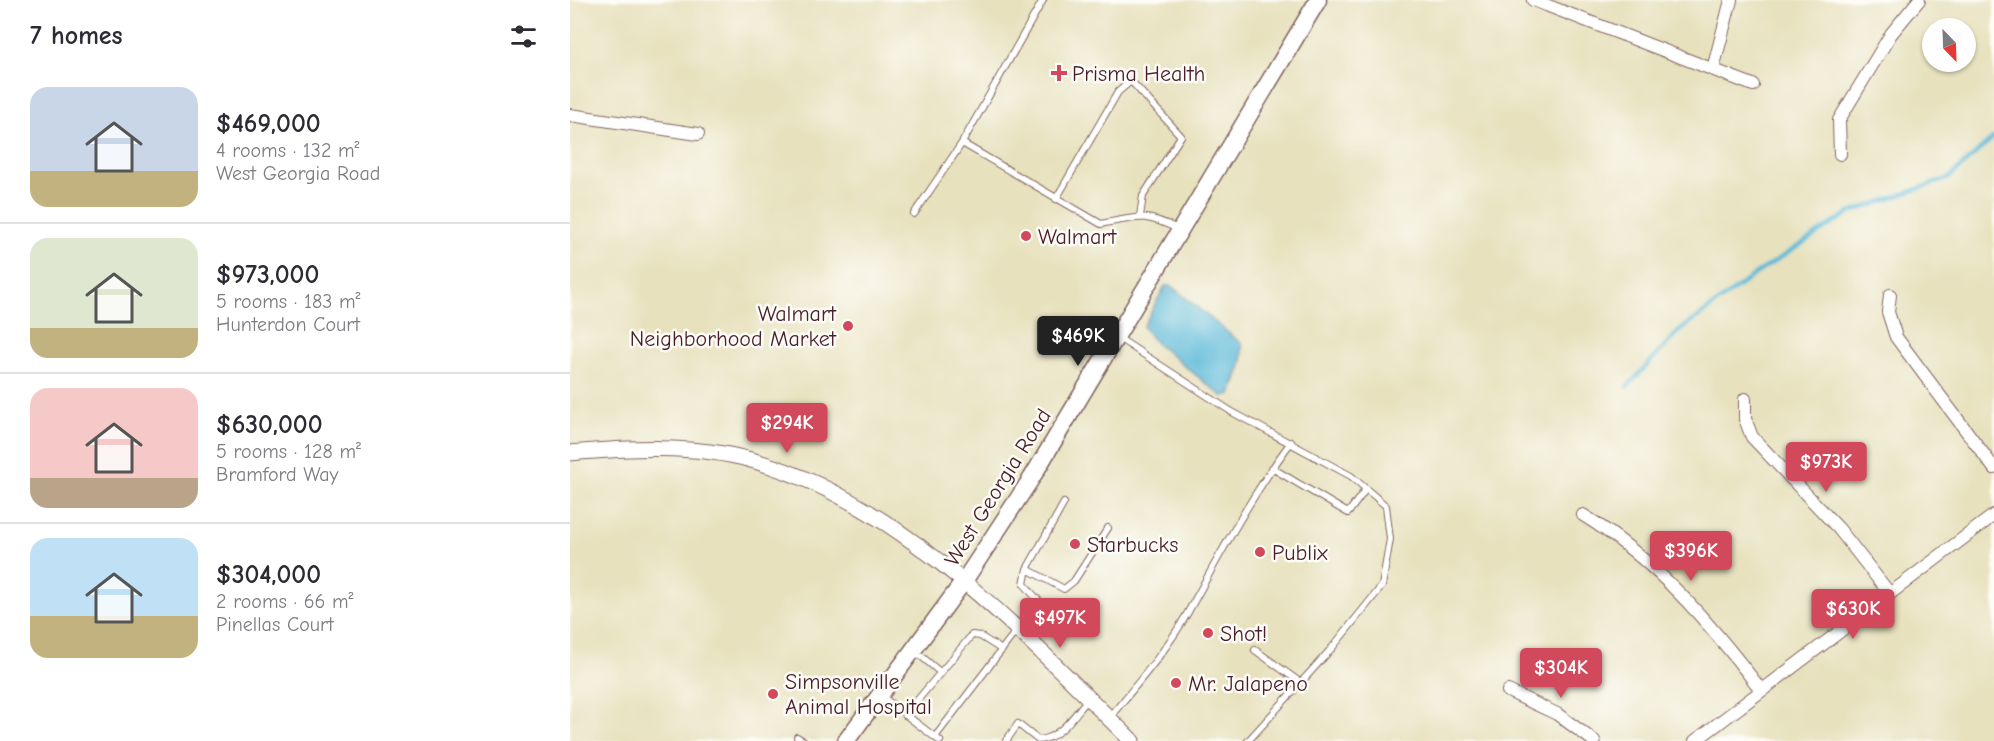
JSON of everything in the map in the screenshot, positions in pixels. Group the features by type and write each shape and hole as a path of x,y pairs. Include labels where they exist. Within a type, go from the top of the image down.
{"main road":[{"name":"West Georgia Road","path":"846,741 964,581 1031,479 1318,0"}],"street":[{"path":"1533,0 1753,85"},
{"path":"1713,69 1731,0"},
{"path":"1840,154 1839,120 1891,34 1918,0"},
{"path":"570,115 698,134"},
{"path":"1890,295 1888,312 1896,338 1994,468"},
{"path":"1745,399 1745,419 1752,437 1839,529 1890,594"},
{"path":"570,453 665,448 718,454 768,465 826,488 927,550 964,581 1132,741"},
{"path":"1584,515 1641,556 1681,593 1718,634 1761,690"},
{"path":"1695,741 1994,515"},
{"path":"1508,691 1557,714 1594,741"}],"lane":[{"path":"914,214 962,143 1043,0"},
{"path":"1056,199 1119,92 1131,81 1181,136 1143,196 1140,216"},
{"path":"962,143 1101,224 1140,216 1156,218 1179,231"},
{"path":"1116,336 1232,412 1351,476 1386,506 1390,539 1382,586 1248,741"},
{"path":"1109,718 1146,674 1186,615 1216,557 1291,442"},
{"path":"1272,468 1347,513 1366,489"},
{"path":"1064,503 1027,569 1024,584 1037,599 1071,627"},
{"path":"1027,569 1064,589 1074,580 1108,528"},
{"path":"880,696 937,739 1016,631"},
{"path":"905,715 972,635 980,636 1002,650"},
{"path":"914,650 940,673"},
{"path":"1255,650 1301,682"},
{"path":"1006,741 1018,724 1038,740 1047,740 1059,732 1088,699"},
{"path":"797,737 804,741"}],"water":[{"path":"1165,286 1171,286 1242,344 1242,362 1231,394 1222,396 1156,343 1143,327"}],"waterway":[{"path":"1627,387 1678,332 1757,273 1849,213 1949,178 1994,137"}],"place":[{"name":"Prisma Health","path":"1059,73"},
{"name":"Walmart","path":"1026,236"},
{"name":"Walmart Neighborhood Market","path":"848,326"},
{"name":"Starbucks","path":"1075,544"},
{"name":"Publix","path":"1260,552"},
{"name":"Shot!","path":"1208,633"},
{"name":"Mr. Jalapeno","path":"1176,683"},
{"name":"Simpsonville Animal Hospital","path":"773,694"}]}
